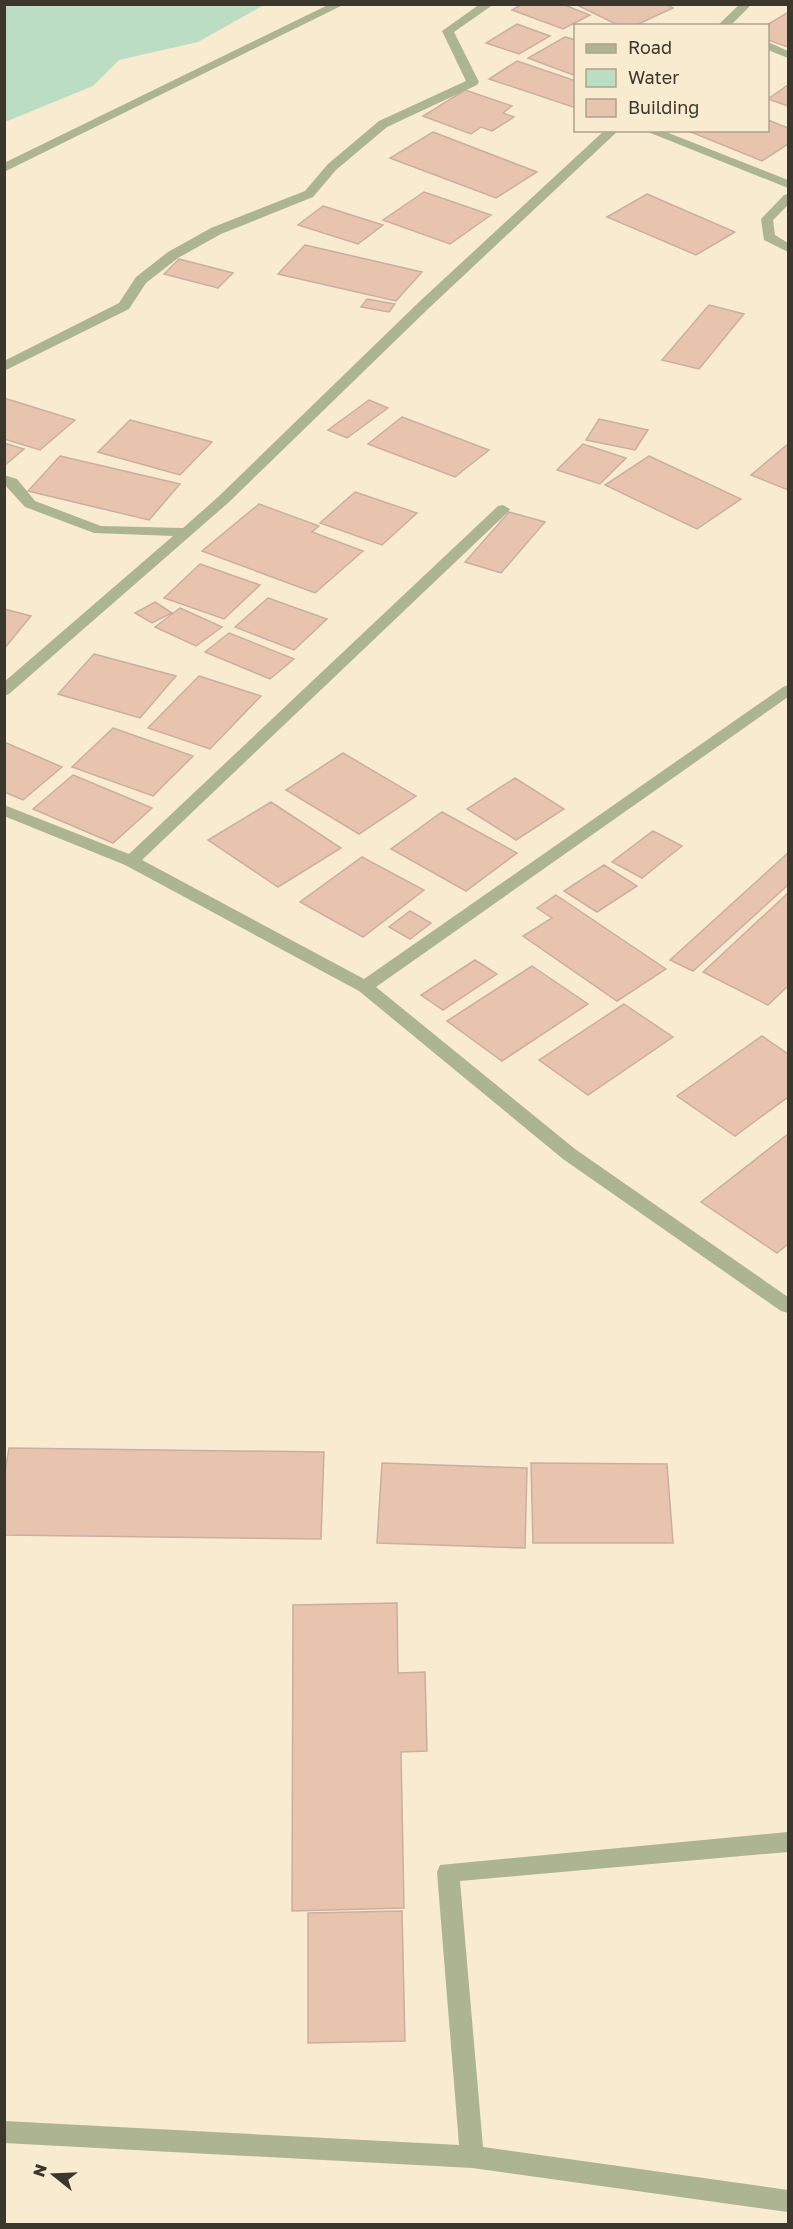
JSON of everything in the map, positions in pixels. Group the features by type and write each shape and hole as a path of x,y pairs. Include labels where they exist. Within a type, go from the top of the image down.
{"street":[{"path":"4,168 340,4"},
{"path":"4,367 124,306 141,280 173,255 216,231 309,194 332,167 383,124 473,82 448,31 489,4"},
{"path":"724,24 747,4"},
{"path":"769,46 789,55"},
{"path":"4,691 187,532 611,132"},
{"path":"654,132 789,184"},
{"path":"789,198 767,219 769,237 789,248"},
{"path":"4,479 12,482 30,504 99,530 187,532"},
{"path":"131,861 503,509"},
{"path":"365,987 789,690"},
{"path":"4,810 131,861 365,987 569,1154 789,1306"},
{"path":"472,2157 448,1872 789,1842"},
{"path":"4,2132 472,2157 789,2202"}],"water":[{"path":"5,4 264,5 198,42 119,60 93,86 5,122"}],"building":[{"path":"522,4 562,4 590,15 563,29 512,10"},
{"path":"575,4 665,4 673,8 638,24 616,24"},
{"path":"788,14 788,47 769,40 768,24"},
{"path":"517,24 550,36 519,54 486,43"},
{"path":"565,37 574,39 574,75 528,58"},
{"path":"517,61 574,80 574,107 489,79"},
{"path":"788,85 788,106 769,98"},
{"path":"465,90 512,106 503,113 514,117 492,131 481,127 471,134 423,116"},
{"path":"769,120 788,128 788,144 762,161 691,132 769,132"},
{"path":"433,132 537,172 496,198 390,158"},
{"path":"424,192 491,215 450,244 383,220"},
{"path":"647,194 735,232 696,255 607,217"},
{"path":"323,206 383,225 358,244 298,225"},
{"path":"305,245 422,272 396,301 278,274"},
{"path":"179,259 233,273 218,288 164,274"},
{"path":"367,299 395,304 389,312 361,307"},
{"path":"709,305 744,314 699,369 662,360"},
{"path":"4,398 75,420 40,450 4,439"},
{"path":"369,400 388,408 347,438 328,430"},
{"path":"402,417 489,450 455,477 368,444"},
{"path":"599,419 648,430 635,450 586,440"},
{"path":"130,420 212,442 180,475 98,452"},
{"path":"4,443 24,449 4,466"},
{"path":"583,444 626,458 600,484 557,470"},
{"path":"788,444 788,490 751,475"},
{"path":"60,456 180,484 149,520 28,491"},
{"path":"649,456 741,499 697,529 605,485"},
{"path":"355,492 417,513 382,545 320,523"},
{"path":"259,504 319,526 312,532 363,551 315,593 202,551"},
{"path":"509,512 545,522 501,573 465,562"},
{"path":"200,564 260,585 224,619 164,598"},
{"path":"268,598 327,619 294,650 235,627"},
{"path":"155,602 172,613 152,623 135,613"},
{"path":"180,608 222,627 196,646 155,627"},
{"path":"4,609 31,616 4,649"},
{"path":"229,633 294,659 270,679 205,652"},
{"path":"94,654 176,676 140,718 58,694"},
{"path":"199,676 261,696 210,749 148,728"},
{"path":"113,728 193,756 153,796 72,767"},
{"path":"4,742 62,767 23,800 4,792"},
{"path":"343,753 416,796 359,834 286,790"},
{"path":"73,775 152,808 113,843 33,809"},
{"path":"515,778 564,809 516,840 467,809"},
{"path":"271,802 341,848 278,887 208,840"},
{"path":"442,812 517,853 466,891 391,849"},
{"path":"653,831 682,846 642,878 612,862"},
{"path":"788,853 788,885 693,971 670,960"},
{"path":"362,857 424,890 363,937 300,902"},
{"path":"604,865 637,886 597,912 564,891"},
{"path":"788,893 788,986 768,1005 703,972"},
{"path":"556,895 666,969 617,1001 523,936 552,918 537,908"},
{"path":"410,911 431,923 410,939 389,927"},
{"path":"475,960 497,974 443,1010 421,995"},
{"path":"532,966 588,1004 502,1061 447,1021"},
{"path":"624,1004 673,1037 588,1095 539,1060"},
{"path":"762,1036 788,1054 788,1097 735,1136 677,1096"},
{"path":"788,1134 788,1244 777,1253 701,1202"},
{"path":"9,1448 324,1452 321,1539 4,1535 4,1478"},
{"path":"382,1463 527,1468 525,1548 377,1543"},
{"path":"531,1463 667,1464 673,1543 533,1543"},
{"path":"397,1603 398,1673 425,1672 427,1751 401,1752 404,1908 292,1911 293,1605"},
{"path":"402,1911 405,2041 308,2043 308,1913"}]}
